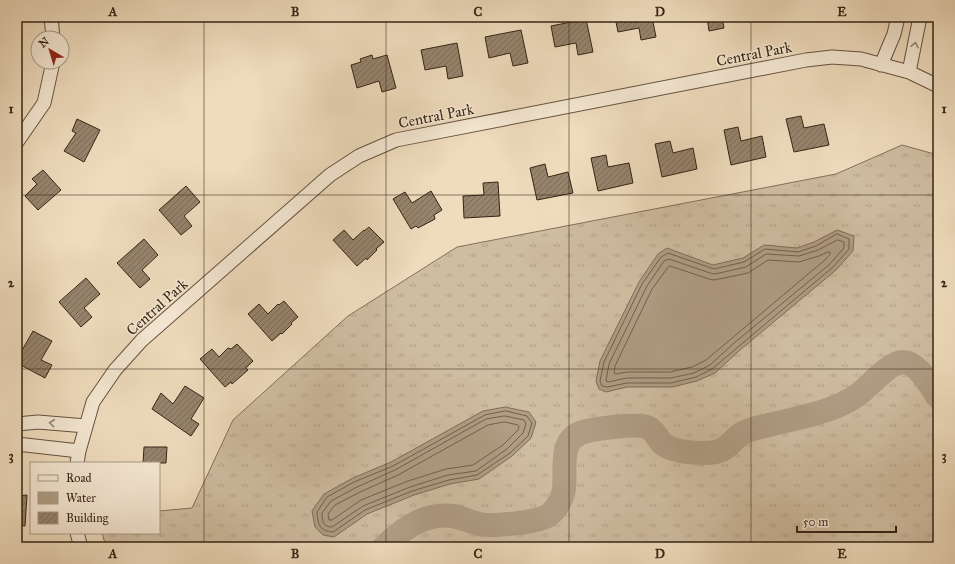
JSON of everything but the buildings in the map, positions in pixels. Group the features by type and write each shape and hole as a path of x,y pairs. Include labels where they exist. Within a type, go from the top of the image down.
{"street":[{"path":"51,17 52,30"},
{"path":"881,64 894,34 898,17"},
{"path":"909,72 920,17"},
{"name":"Central Park","path":"78,457 94,402 115,370 142,340 330,175 359,156 396,140 806,60 832,57 861,59 881,64 909,72 938,86"},
{"path":"17,142 44,103 51,70"},
{"path":"17,424 38,422 86,426"},
{"path":"17,444 78,457"},
{"path":"77,534 81,547"}],"green space":[{"path":"902,145 938,155 938,547 106,547 102,534 160,534 160,511 192,508 233,420 348,316 457,247 836,174"}],"water":[{"path":"837,230 854,236 853,251 836,270 740,350 715,373 697,381 672,387 627,387 606,392 599,389 596,381 600,361 639,282 658,254 667,248 713,265 743,258 764,245 797,248 814,242"},
{"path":"505,407 529,412 536,422 531,438 512,456 479,479 450,484 414,495 367,514 334,537 323,535 315,527 312,511 324,494 353,478 391,462 483,411"}],"waterway":[{"path":"384,547 398,534 415,523 423,519 442,515 459,517 484,525 526,522 549,515 556,508 563,494 564,466 566,450 569,443 573,437 586,431 603,428 641,426 650,428 659,440 668,447 698,453 719,451 723,450 740,435 750,430 818,413 839,405 859,394 886,370 898,363 903,362 908,363 919,370 938,397"}]}
